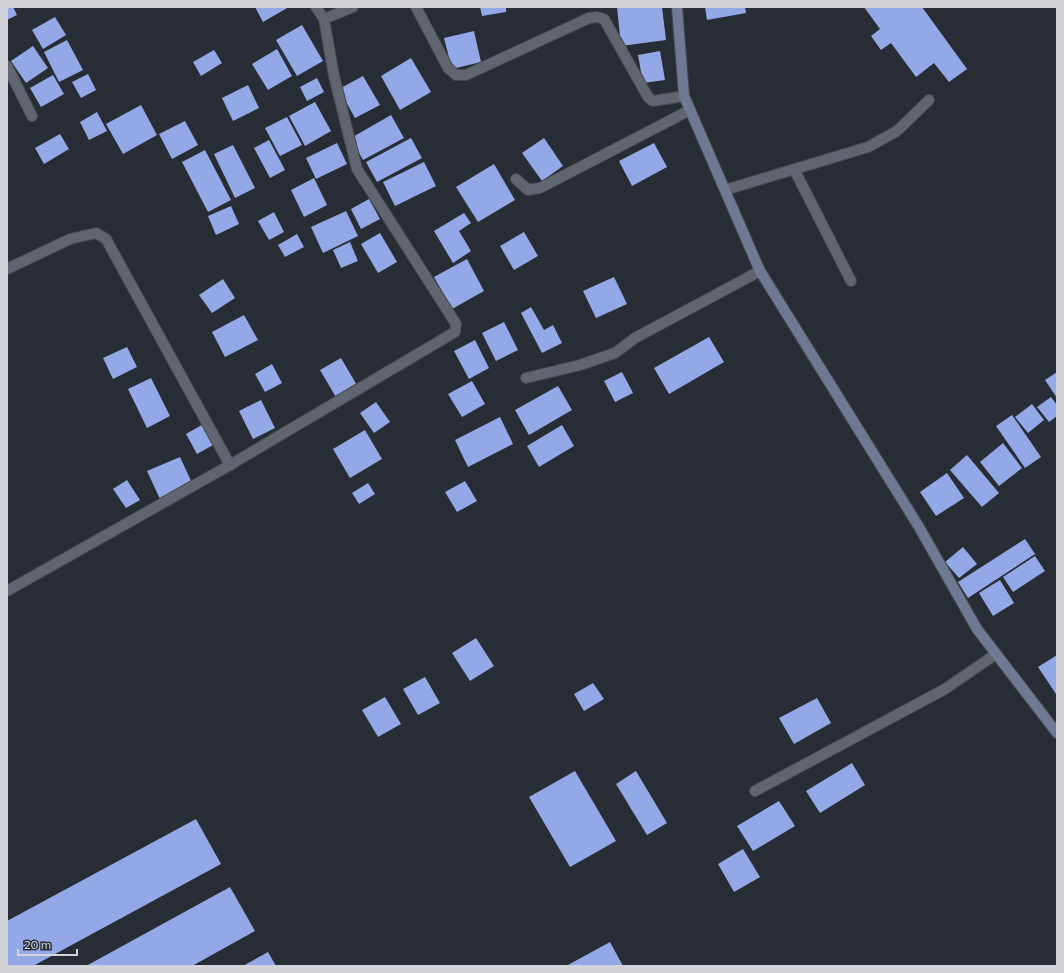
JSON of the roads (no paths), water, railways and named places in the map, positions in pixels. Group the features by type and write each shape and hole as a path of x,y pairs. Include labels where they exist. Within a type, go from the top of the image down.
{"street":[{"path":"7,591 230,465 455,332 456,324 357,169 334,76 324,19 316,7"},
{"path":"324,19 353,7"},
{"path":"416,7 448,68 456,75 466,75 589,18 597,17 604,19 648,97 652,100 684,96"},
{"path":"677,7 684,96 760,271 919,527 977,629 1057,733"},
{"path":"7,66 32,116"},
{"path":"725,190 868,147 897,131 929,100"},
{"path":"516,179 528,190 540,188 690,110"},
{"path":"794,170 850,281"},
{"path":"7,269 70,239 96,233 106,238 230,465"},
{"path":"526,378 580,365 615,353 635,338 760,271"},
{"path":"755,790 945,689 996,654"}]}
